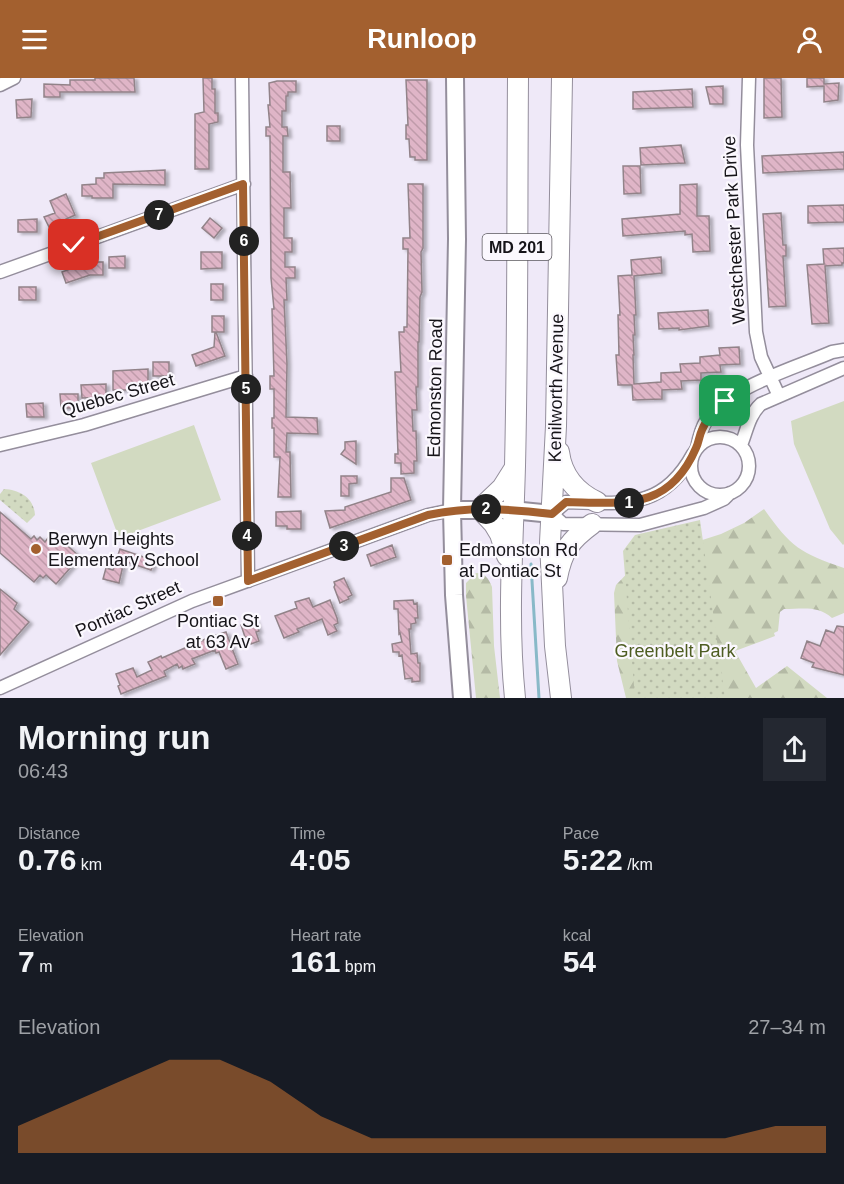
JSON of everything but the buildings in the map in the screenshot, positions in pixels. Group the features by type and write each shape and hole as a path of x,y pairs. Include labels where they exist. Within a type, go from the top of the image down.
{"main road":[{"name":"MD 201","path":"515,698 511,662 510,567 515,467 518,78"},
{"name":"Kenilworth Avenue","path":"561,698 555,646 550,542 556,426 562,78"},
{"path":"556,426 560,458 570,481 580,493 597,502"},
{"path":"510,567 500,534 494,524 478,509 502,488 515,467"},
{"path":"554,598 565,549 580,532 592,524"}],"street":[{"path":"0,85 14,78"},
{"path":"242,78 248,581"},
{"name":"Edmonston Road","path":"455,78 457,251 452,510 454,595 462,698"},
{"name":"Westchester Park Drive","path":"749,78 747,145 756,332 761,357 779,396"},
{"path":"0,272 243,184"},
{"path":"730,494 714,495 706,492 698,486 690,469 705,423 718,407 734,395 844,350"},
{"path":"741,446 754,411 761,404 844,368"},
{"name":"Quebec Street","path":"0,445 84,425 246,376"},
{"path":"717,436 732,439 741,446 749,460 749,472 743,484 724,499 704,508 654,522 624,526 563,524 552,514 566,502 631,503 649,498 673,482 684,470 695,451 708,438 717,436"},
{"path":"453,479 464,496 478,509"},
{"name":"Pontiac Street","path":"0,688 165,613 428,515 452,510 478,509 552,514"}],"green space":[{"path":"844,401 843,545 830,529 794,444 791,421"},
{"path":"194,425 221,500 119,538 91,463"},
{"path":"4,489 21,493 32,504 35,515 27,523 0,500 0,494"},
{"path":"764,509 782,532 806,553 844,568 844,613 832,618 815,609 784,609 780,612 778,631 774,633 775,636 735,651 756,688 787,666 827,698 626,698 617,661 614,593 616,585 640,560 721,534 744,523"},
{"name":"Greenbelt Park","path":"700,520 725,698 635,698 623,551 635,535"},
{"path":"476,573 486,577 492,587 494,646 500,698 476,698 466,583"}],"waterway":[{"path":"531,564 539,698"}],"place":[{"name":"Berwyn Heights Elementary School","path":"36,549"},
{"name":"Edmonston Rd at Pontiac St","path":"447,560"},
{"name":"Pontiac St at 63 Av","path":"218,601"}],"route":[{"path":"74,245 243,184 248,581 428,515 452,510 512,510 552,514 566,502 631,503 649,498 667,488 684,470 697,447 705,423 725,401"}]}
